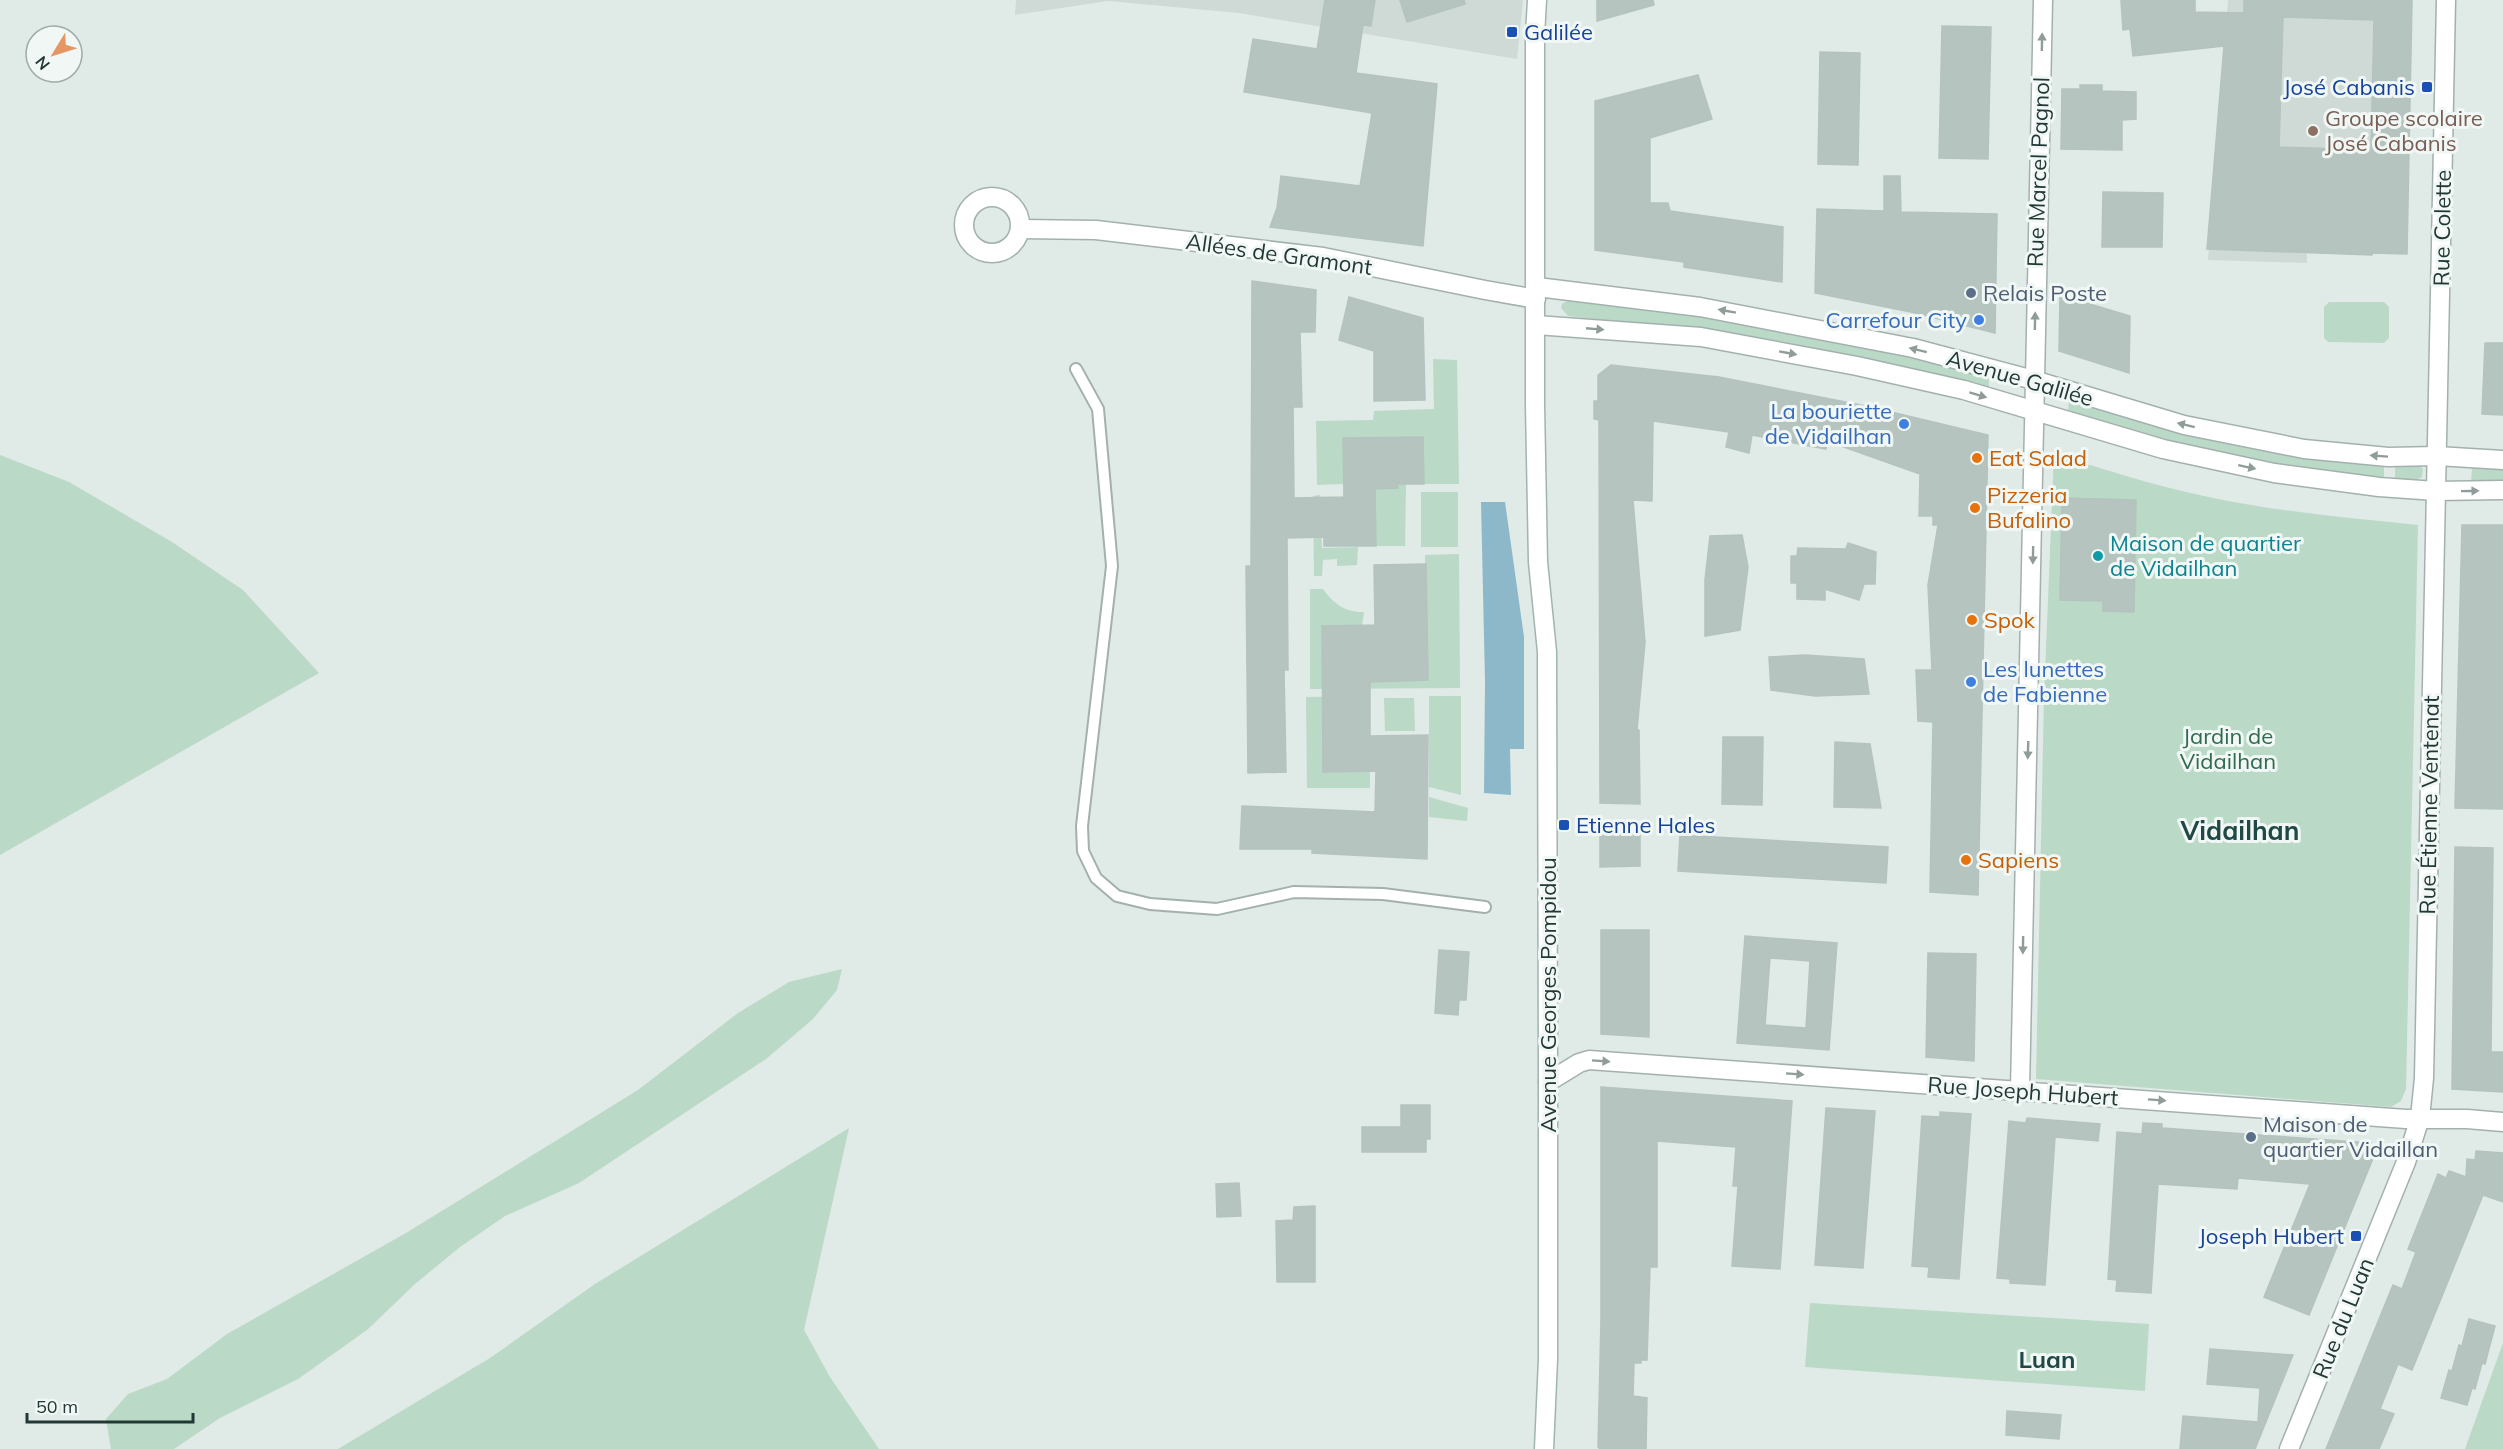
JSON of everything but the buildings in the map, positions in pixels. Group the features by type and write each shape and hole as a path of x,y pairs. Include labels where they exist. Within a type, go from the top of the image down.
{"street":[{"name":"Avenue Georges Pompidou","path":"1537,0 1535,35 1535,405 1538,562 1547,652 1548,1359 1545,1449"},
{"name":"Rue Marcel Pagnol","path":"2020,1090 2043,0"},
{"name":"Rue Colette","path":"2436,491 2446,0"},
{"name":"Allées de Gramont","path":"1020,229 1096,230 1323,257 1485,290 1536,293"},
{"name":"Avenue Galilée","path":"1536,293 1700,307 1800,324 1913,348 2034,380 2184,425 2287,445 2388,457 2437,456 2503,460"},
{"name":"Avenue Galilée","path":"1536,325 1701,338 1894,374 1964,390 2163,449 2274,473 2379,488 2436,491 2503,490"},
{"name":"Rue Étienne Ventenat","path":"2420,1118 2424,1078 2436,491"},
{"name":"Rue Joseph Hubert","path":"1548,1082 1579,1063 1589,1060 2406,1119 2503,1122"},
{"name":"Rue du Luan","path":"2289,1449 2400,1176 2420,1118"}],"lane":[{"path":"1076,369 1098,409 1112,566 1082,826 1083,852 1096,878 1117,896 1150,903 1217,909 1294,892 1383,894 1485,907"}],"shaded area":[{"path":"1016,0 1523,0 1517,59 1239,13 1108,1 1015,15"},
{"name":"Groupe scolaire José Cabanis","path":"2228,0 2412,0 2407,254 2307,253 2307,263 2208,260"}],"green space":[{"path":"1569,300 1728,319 1885,350 1989,374 1989,391 1695,331 1568,316 1561,308 1562,304"},
{"path":"2329,302 2384,302 2389,307 2389,338 2384,343 2328,342 2324,338 2324,307"},
{"path":"1433,359 1457,360 1459,484 1424,484 1423,437 1343,438 1344,484 1317,485 1316,421 1373,420 1374,411 1434,409"},
{"path":"2069,397 2384,462 2384,479 2222,456 2068,414"},
{"name":"Jardin de Vidailhan","path":"2054,454 2213,498 2290,511 2418,525 2406,1089 2401,1101 2391,1107 2036,1079 2044,697"},
{"path":"0,455 69,482 172,542 243,590 319,673 0,855"},
{"path":"2395,463 2419,465 2423,469 2422,477 2414,481 2395,480"},
{"path":"2472,467 2503,467 2503,483 2471,483"},
{"path":"1397,484 1406,484 1405,546 1376,546 1375,489 1397,488"},
{"path":"1421,492 1458,492 1458,547 1421,547"},
{"path":"1320,495 1322,548 1358,547 1357,565 1337,566 1337,559 1323,560 1322,576 1314,576 1313,496"},
{"path":"1459,554 1460,688 1310,689 1310,589 1323,589 1340,606 1351,611 1364,612 1362,625 1322,626 1323,682 1428,680 1425,555"},
{"path":"1369,696 1370,711 1322,711 1323,771 1370,771 1370,788 1307,788 1306,697"},
{"path":"1429,696 1461,696 1461,795 1429,787"},
{"path":"1384,698 1414,698 1415,731 1385,731"},
{"path":"1429,797 1468,808 1467,821 1429,817"},
{"path":"842,969 837,990 813,1019 766,1059 579,1183 505,1216 460,1247 415,1284 367,1330 298,1379 220,1418 174,1449 111,1449 106,1419 128,1394 167,1379 227,1334 406,1233 638,1090 738,1013 789,982"},
{"path":"849,1128 804,1330 830,1377 879,1449 338,1449 490,1358 595,1284"},
{"path":"1810,1303 2149,1324 2145,1391 1805,1367"},
{"path":"2503,1343 2503,1449 2465,1449"}],"water":[{"path":"1481,502 1505,502 1524,637 1524,749 1510,749 1511,795 1484,793 1485,681"}],"place":[{"name":"Galilée","path":"1512,32"},
{"name":"José Cabanis","path":"2427,87"},
{"name":"Groupe scolaire José Cabanis","path":"2313,131"},
{"name":"Relais Poste","path":"1971,293"},
{"name":"Carrefour City","path":"1979,320"},
{"name":"La bouriette de Vidailhan","path":"1904,424"},
{"name":"Eat Salad","path":"1977,458"},
{"name":"Pizzeria Bufalino","path":"1975,508"},
{"name":"Maison de quartier de Vidailhan","path":"2098,556"},
{"name":"Spok","path":"1972,620"},
{"name":"Les lunettes de Fabienne","path":"1971,682"},
{"name":"Etienne Hales","path":"1564,825"},
{"name":"Sapiens","path":"1966,860"},
{"name":"Maison de quartier Vidaillan","path":"2251,1137"},
{"name":"Joseph Hubert","path":"2356,1236"}],"district":[{"name":"Vidailhan","path":"2240,830"},
{"name":"Luan","path":"2047,1359"}]}
